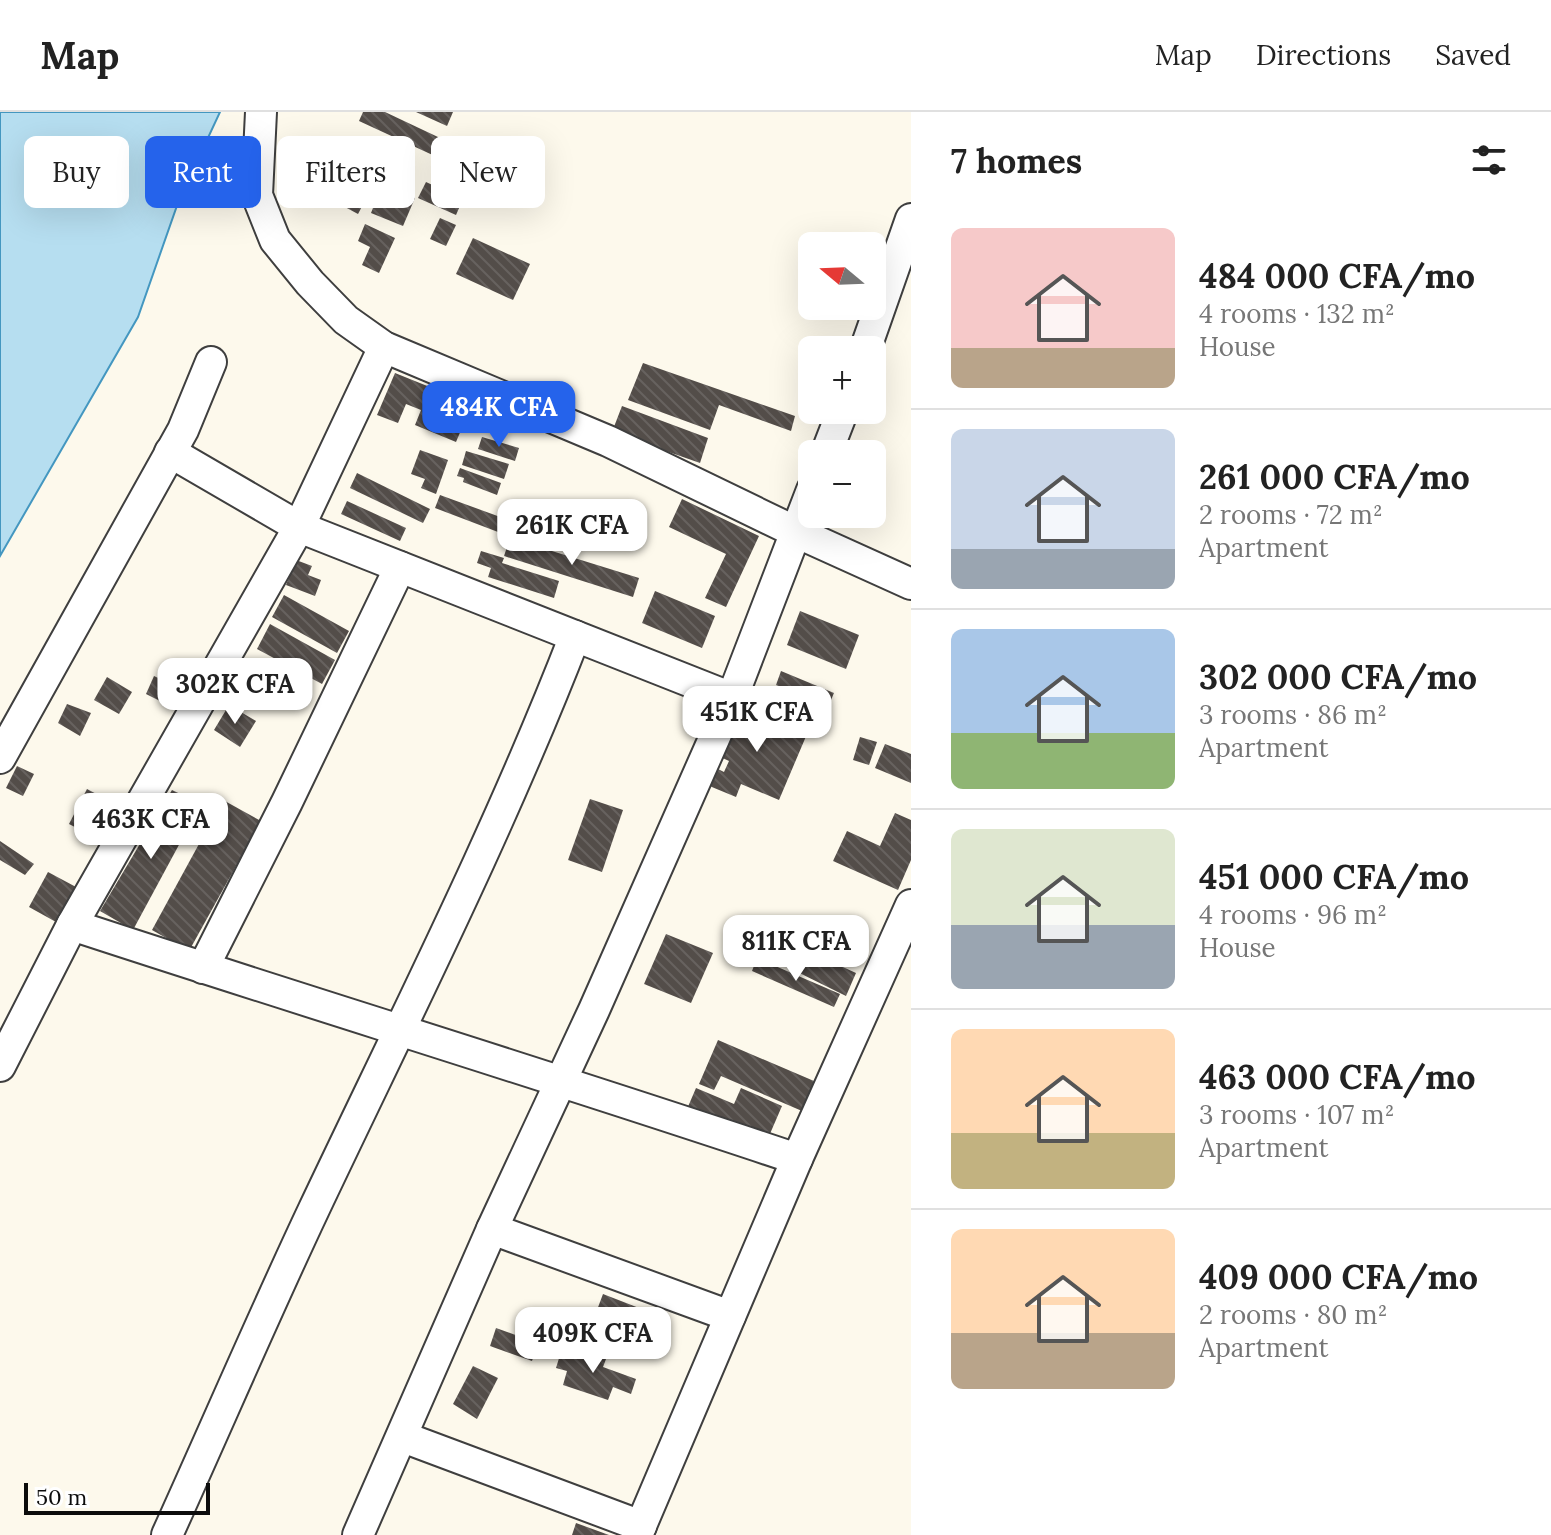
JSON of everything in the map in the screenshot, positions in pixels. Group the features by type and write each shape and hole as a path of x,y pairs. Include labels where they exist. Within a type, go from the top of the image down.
{"street":[{"path":"261,112 257,195 275,240 346,320 384,347 608,441 911,584"},
{"path":"870,336 911,219"},
{"path":"0,1066 72,925 299,527 384,347"},
{"path":"0,758 183,430 211,362"},
{"path":"170,452 299,527 732,698"},
{"path":"358,1535 492,1229 732,698 798,527"},
{"path":"203,968 400,567"},
{"path":"167,1535 312,1213 516,779 575,636"},
{"path":"403,1437 639,1530 797,1159 911,905"},
{"path":"72,925 399,1032 561,1080 797,1159"},
{"path":"492,1229 730,1316"}],"water":[{"path":"0,112 220,112 209,136 145,136 145,208 176,208 138,317 0,556"}],"building":[{"path":"363,112 385,112 436,136 431,136 431,154 415,147 415,136 392,136 359,121"},
{"path":"416,112 453,112 447,126"},
{"path":"426,182 431,184 431,204 418,198"},
{"path":"347,208 361,208 358,214"},
{"path":"373,208 411,208 403,226 371,213"},
{"path":"440,208 459,208 456,215"},
{"path":"440,218 456,225 446,246 430,239"},
{"path":"365,224 395,238 379,273 362,265 370,247 358,241"},
{"path":"473,238 530,264 513,300 456,274"},
{"path":"643,363 795,416 791,431 719,405 710,430 628,400"},
{"path":"395,373 472,404 456,442 415,425 421,410 406,404 398,423 377,415"},
{"path":"622,406 708,438 700,463 612,432"},
{"path":"482,437 519,448 515,461 478,449"},
{"path":"420,450 448,460 436,494 421,488 425,479 411,474"},
{"path":"466,451 509,464 504,479 462,465"},
{"path":"460,468 501,483 497,495 463,482 464,478 457,476"},
{"path":"357,473 430,509 423,523 350,488"},
{"path":"440,495 503,518 498,532 435,508"},
{"path":"682,499 759,536 726,607 705,598 726,554 669,527"},
{"path":"347,501 406,528 400,541 341,514"},
{"path":"510,538 639,578 633,597 504,556"},
{"path":"481,551 504,558 502,563 559,581 554,598 488,577 491,568 477,563"},
{"path":"296,560 312,566 308,575 321,580 315,596 286,585"},
{"path":"655,591 715,616 702,648 642,623"},
{"path":"284,595 349,631 337,653 272,617"},
{"path":"800,611 859,635 846,669 787,645"},
{"path":"270,624 335,660 322,684 257,649"},
{"path":"781,671 834,693 828,707 776,685"},
{"path":"154,676 185,690 176,709 146,694"},
{"path":"107,677 132,692 119,714 94,700"},
{"path":"67,704 91,713 80,736 58,723"},
{"path":"742,704 807,734 779,800 741,784 736,797 707,785 714,767 724,772 729,761 714,754"},
{"path":"229,705 256,721 240,747 214,730"},
{"path":"860,737 877,742 869,765 853,760"},
{"path":"885,744 911,754 911,783 875,768"},
{"path":"17,766 34,774 23,796 6,788"},
{"path":"87,789 119,806 100,840 69,824"},
{"path":"172,790 201,804 133,930 100,911"},
{"path":"590,799 623,810 602,872 568,860"},
{"path":"223,800 261,821 189,951 152,930"},
{"path":"895,813 911,820 911,860 898,890 833,861 847,831 880,846"},
{"path":"0,841 34,864 25,875 0,860"},
{"path":"48,872 76,887 56,922 29,907"},
{"path":"768,933 856,973 846,996 759,953"},
{"path":"666,934 713,953 691,1003 644,984"},
{"path":"757,958 840,994 834,1007 752,971"},
{"path":"718,1040 814,1081 802,1111 721,1076 714,1090 699,1084"},
{"path":"696,1088 734,1104 741,1088 782,1106 766,1143 687,1109"},
{"path":"603,1294 639,1308 633,1322 597,1310"},
{"path":"496,1328 538,1343 532,1361 490,1346"},
{"path":"576,1348 606,1359 603,1367 636,1379 631,1394 613,1387 608,1400 563,1385 567,1371 556,1368 560,1355 572,1359"},
{"path":"473,1366 498,1378 477,1419 453,1404"},
{"path":"576,1523 609,1535 572,1535"}]}
